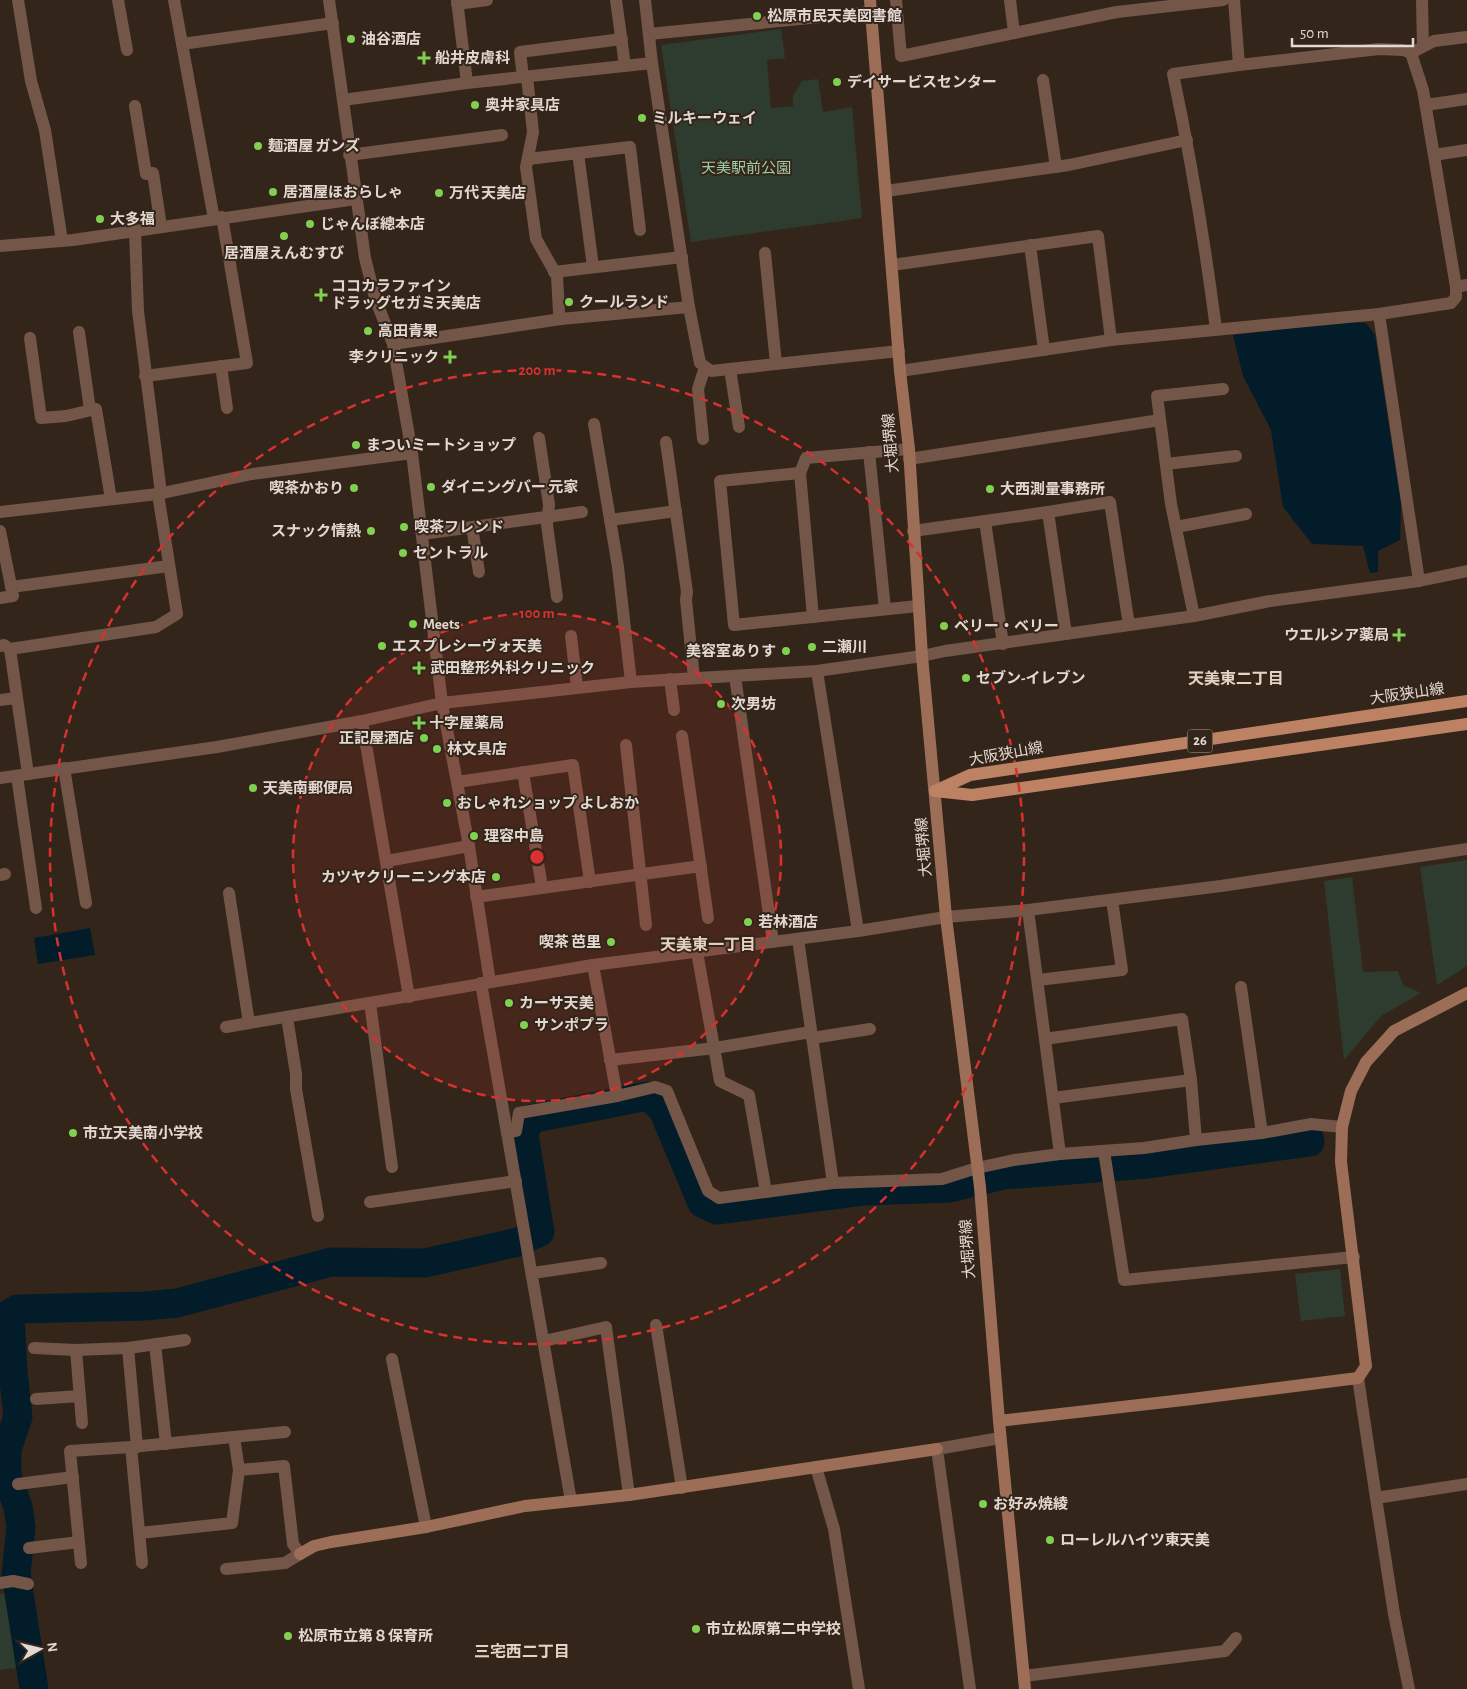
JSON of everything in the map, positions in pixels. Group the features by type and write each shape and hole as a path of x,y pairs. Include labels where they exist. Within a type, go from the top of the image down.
{"main road":[{"name":"大堀堺線","path":"870,6 900,371 909,454 922,656 946,918 979,1177 998,1421 1024,1683"},
{"name":"大阪狭山線","path":"935,791 970,775 1467,701"},
{"name":"26","path":"935,791 972,795 1467,724"},
{"path":"998,1421 1358,1378 1366,1366 1341,1162 1342,1127 1351,1091 1366,1062 1394,1031 1467,993"},
{"path":"300,1554 314,1546 331,1542 426,1528 525,1506 682,1488 937,1449"}],"street":[{"path":"18,0 31,81 45,130 62,241"},
{"path":"118,0 127,50"},
{"path":"145,376 247,363 174,0"},
{"path":"329,0 349,155 365,258 375,298 393,344 412,453 442,703 469,846 485,982 507,1133 571,1501"},
{"path":"467,84 457,2 487,0"},
{"path":"616,0 625,66"},
{"path":"645,0 652,63 689,307 700,363 711,371 899,351"},
{"path":"896,0 901,56 1014,33 1116,6 1223,0"},
{"path":"1010,0 1014,33"},
{"path":"1234,0 1239,65"},
{"path":"1422,0 1423,46"},
{"path":"649,34 870,6"},
{"path":"182,44 333,23"},
{"path":"1411,53 1434,41 1467,38"},
{"path":"561,319 557,276 536,239 526,167 533,132 520,52 622,39"},
{"path":"1216,329 1203,229 1174,74 1379,49 1403,50 1411,53"},
{"path":"900,371 1111,340 1379,314 1451,303 1461,286 1423,90 1411,53"},
{"path":"343,100 652,63"},
{"path":"1043,80 1056,167"},
{"path":"1426,105 1467,100"},
{"path":"135,106 146,174 153,173 161,227"},
{"path":"349,155 502,135"},
{"path":"886,191 1056,167 1187,140"},
{"path":"528,159 630,147 640,230"},
{"path":"1434,154 1467,150"},
{"path":"578,153 592,267"},
{"path":"0,242 62,241 356,199"},
{"path":"36,908 22,775 17,698 5,647 156,627 177,614 159,493 145,376 138,311 135,231"},
{"path":"892,265 1098,236 1111,340"},
{"path":"1030,245 1044,350"},
{"path":"765,253 776,364"},
{"path":"554,272 682,258"},
{"path":"393,344 561,319 689,307"},
{"path":"1379,314 1419,581"},
{"path":"79,332 90,410"},
{"path":"30,338 41,418 66,416 96,409 111,499"},
{"path":"221,366 227,408"},
{"path":"704,440 698,389 705,367"},
{"path":"730,369 738,427"},
{"path":"1194,616 1171,504 1157,396 1223,389"},
{"path":"813,617 800,473 806,458 869,452 909,454 1160,420"},
{"path":"594,424 618,567 631,682"},
{"path":"539,438 549,505 547,525 557,597"},
{"path":"666,442 688,592 686,600 694,678"},
{"path":"869,452 885,609"},
{"path":"0,512 159,493 252,474 412,453"},
{"path":"1166,464 1236,456"},
{"path":"800,473 720,481 734,625 918,606"},
{"path":"913,531 1110,502 1129,625"},
{"path":"610,520 676,511"},
{"path":"422,534 582,512"},
{"path":"1048,512 1066,634"},
{"path":"1176,527 1246,514"},
{"path":"985,521 1003,644"},
{"path":"472,527 479,572"},
{"path":"0,531 13,596 0,598"},
{"path":"11,587 169,566"},
{"path":"0,778 218,747 362,721 442,703 631,682 817,671 1194,616 1270,602 1419,581 1467,571"},
{"path":"571,636 577,687"},
{"path":"817,671 858,931"},
{"path":"734,676 773,942"},
{"path":"670,679 674,710"},
{"path":"0,700 17,698"},
{"path":"362,721 409,997"},
{"path":"682,736 708,918"},
{"path":"626,745 646,925"},
{"path":"457,782 573,765 590,882"},
{"path":"64,768 86,903"},
{"path":"523,772 542,887"},
{"path":"387,860 469,846"},
{"path":"226,1027 594,965 946,918 1231,885 1467,849"},
{"path":"476,897 701,866"},
{"path":"229,893 249,1023"},
{"path":"1038,980 1122,970 1112,900"},
{"path":"1028,910 1060,1154"},
{"path":"798,939 833,1183"},
{"path":"697,952 720,1080 749,1094 766,1192"},
{"path":"594,965 617,1096"},
{"path":"1241,988 1262,1133"},
{"path":"370,1003 392,1168"},
{"path":"287,1017 296,1074 296,1088 318,1216"},
{"path":"1045,1039 1182,1019 1191,1080 1196,1140"},
{"path":"610,1060 870,1029"},
{"path":"1053,1098 1191,1080"},
{"path":"507,1133 516,1131 519,1113 617,1096 655,1087 667,1091 708,1191 719,1198 833,1183 979,1177 1014,1160 1060,1154 1144,1148 1262,1133 1311,1124 1342,1127"},
{"path":"1104,1151 1124,1280 1354,1257"},
{"path":"370,1202 516,1182"},
{"path":"532,1273 601,1263"},
{"path":"656,1325 682,1488"},
{"path":"544,1341 606,1327 630,1495"},
{"path":"34,1348 76,1350 128,1348 184,1340"},
{"path":"155,1344 166,1444"},
{"path":"128,1348 142,1563"},
{"path":"76,1350 82,1423"},
{"path":"392,1359 426,1528"},
{"path":"1358,1378 1394,1614 1409,1689"},
{"path":"36,1399 80,1396"},
{"path":"82,1563 70,1451 134,1447 285,1432"},
{"path":"140,1533 232,1523 239,1470 234,1437"},
{"path":"970,1689 937,1449 1000,1438"},
{"path":"226,1569 285,1563 300,1554 293,1544 284,1466 239,1470"},
{"path":"816,1467 834,1529 859,1689"},
{"path":"18,1484 72,1477"},
{"path":"1376,1498 1467,1484"},
{"path":"29,1548 79,1542"},
{"path":"6,1582 28,1584"},
{"path":"1024,1683 1225,1651 1236,1638"}],"green space":[{"name":"天美駅前公園","path":"781,29 785,58 767,60 771,108 793,106 793,96 802,81 818,79 823,112 852,107 862,218 691,242 661,45"},
{"path":"1467,860 1467,966 1437,985 1420,867"},
{"path":"1352,877 1363,972 1398,971 1403,985 1421,993 1381,1016 1344,1060 1324,881"},
{"path":"1340,1269 1345,1316 1301,1321 1295,1274"},
{"path":"11,1593 23,1667 0,1670 0,1594"}],"water":[{"path":"1343,322 1366,323 1375,335 1401,504 1400,540 1378,551 1378,572 1370,573 1363,546 1312,544 1283,507 1271,430 1243,376 1233,335"},
{"path":"90,928 95,955 38,964 34,938"}],"waterway":[{"path":"34,1689 16,1574 21,1527 18,1507 7,1476 7,1449 18,1417 13,1372 10,1313 17,1309 145,1306 177,1303 331,1262 425,1263 518,1242 540,1232 524,1134 530,1119 648,1096 663,1110 702,1203 717,1210 863,1191 950,1188 1004,1175 1148,1164 1310,1142 1308,1133"}],"place":[{"name":"松原市民天美図書館","path":"757,16"},
{"name":"油谷酒店","path":"351,39"},
{"name":"船井皮膚科","path":"424,58"},
{"name":"デイサービスセンター","path":"837,82"},
{"name":"奥井家具店","path":"475,105"},
{"name":"ミルキーウェイ","path":"642,118"},
{"name":"麺酒屋 ガンズ","path":"258,146"},
{"name":"居酒屋ほおらしゃ","path":"273,192"},
{"name":"万代 天美店","path":"439,193"},
{"name":"大多福","path":"100,219"},
{"name":"じゃんぼ總本店","path":"310,224"},
{"name":"居酒屋えんむすび","path":"284,236"},
{"name":"ココカラファイン ドラッグセガミ天美店","path":"321,295"},
{"name":"クールランド","path":"569,302"},
{"name":"高田青果","path":"368,331"},
{"name":"李クリニック","path":"450,357"},
{"name":"まついミートショップ","path":"356,445"},
{"name":"ダイニングバー 元家","path":"431,487"},
{"name":"喫茶かおり","path":"354,488"},
{"name":"大西測量事務所","path":"990,489"},
{"name":"喫茶フレンド","path":"404,527"},
{"name":"スナック情熱","path":"371,531"},
{"name":"セントラル","path":"403,553"},
{"name":"Meets","path":"413,624"},
{"name":"ベリー・ベリー","path":"944,626"},
{"name":"ウエルシア薬局","path":"1399,635"},
{"name":"エスプレシーヴォ天美","path":"382,646"},
{"name":"二瀬川","path":"812,647"},
{"name":"美容室ありす","path":"786,651"},
{"name":"武田整形外科クリニック","path":"419,668"},
{"name":"セブン-イレブン","path":"966,678"},
{"name":"次男坊","path":"721,704"},
{"name":"十字屋薬局","path":"419,723"},
{"name":"正記屋酒店","path":"424,738"},
{"name":"林文具店","path":"437,749"},
{"name":"天美南郵便局","path":"253,788"},
{"name":"おしゃれショップ よしおか","path":"447,803"},
{"name":"理容中島","path":"474,836"},
{"name":"カツヤクリーニング本店","path":"496,877"},
{"name":"若林酒店","path":"748,922"},
{"name":"喫茶 芭里","path":"611,942"},
{"name":"カーサ天美","path":"509,1003"},
{"name":"サンポプラ","path":"524,1025"},
{"name":"市立天美南小学校","path":"73,1133"},
{"name":"お好み焼綾","path":"983,1504"},
{"name":"ローレルハイツ東天美","path":"1050,1540"},
{"name":"市立松原第二中学校","path":"696,1629"},
{"name":"松原市立第８保育所","path":"288,1636"}],"district":[{"name":"天美東二丁目","path":"1236,679"},
{"name":"天美東一丁目","path":"708,945"},
{"name":"三宅西二丁目","path":"522,1652"}]}
